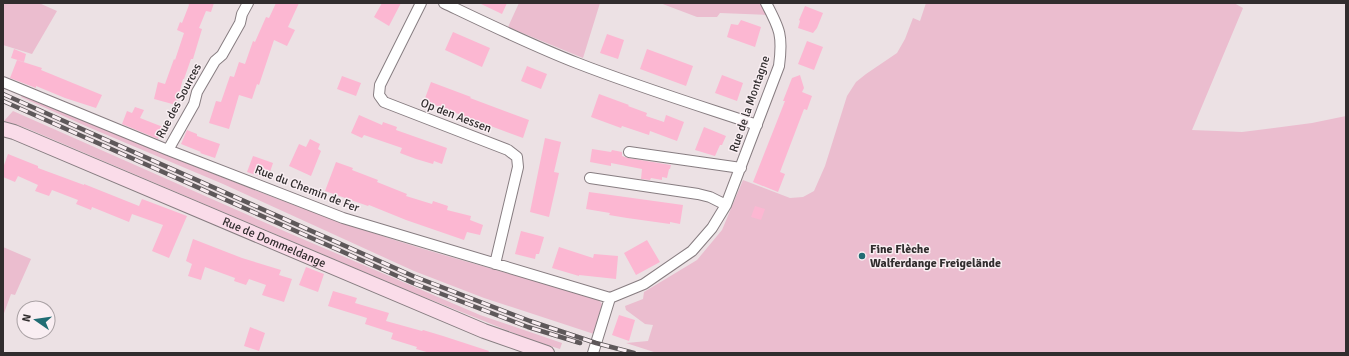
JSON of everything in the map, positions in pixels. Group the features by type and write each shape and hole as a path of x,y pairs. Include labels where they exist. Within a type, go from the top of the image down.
{"main road":[{"name":"Rue de Dommeldange","path":"3,129 14,132 484,330 547,353"}],"street":[{"name":"Rue des Sources","path":"168,150 194,104 197,92 215,61 222,55 240,23 242,14 248,3"},
{"name":"Op den Aessen","path":"421,3 380,85 379,94 384,102 508,150 517,157 518,168 495,264"},
{"path":"444,3 505,33 576,63 641,87 757,125"},
{"name":"Rue de la Montagne","path":"610,298 644,284 692,251 712,228 726,205 779,66 781,47 779,28 766,3"},
{"name":"Rue du Chemin de Fer","path":"3,82 168,150 343,218 610,298"},
{"name":"Rue de la Montagne","path":"629,152 741,168"},
{"path":"590,178 698,194 710,197 726,205"},
{"path":"593,353 610,298"}],"shaded area":[{"path":"3,3 39,3 57,11 32,54 3,45"},
{"path":"519,3 600,3 583,58 508,27"},
{"path":"660,3 760,3 767,15 720,13 717,17 697,17"},
{"path":"926,3 1234,3 1243,8 1192,130 1242,132 1312,123 1346,116 1346,353 657,353 626,343 648,341 653,325 645,324 626,310 625,306 643,299 644,292 697,260 722,230 743,180 790,198 803,197 814,191 825,166 847,96 856,82 897,53 905,39 913,18 920,21"},
{"path":"22,95 221,177 341,222 437,253 597,298 602,304 594,334 484,298 414,271 223,184 21,97"},
{"path":"13,111 291,234 480,315 562,343 560,349 531,340 409,291 26,128 4,121"},
{"path":"3,247 31,259 15,295 11,294 3,316"}],"building":[{"path":"188,3 214,3 211,12 206,11 199,28 202,29 193,59 191,59 183,79 176,105 154,99 158,82 165,84 174,59 175,60 184,33 177,30 180,22 182,23 189,5"},
{"path":"276,3 299,3 288,27 295,30 287,46 274,40 259,85 257,84 252,99 239,95 229,129 209,123 216,101 221,102 230,76 234,77 239,62 245,64 253,41 255,42 266,17 269,18"},
{"path":"382,3 401,3 389,26 374,17"},
{"path":"479,3 507,3 502,14"},
{"path":"805,6 823,13 817,28 813,33 798,28 799,20"},
{"path":"741,20 761,27 755,47 727,37 731,24 738,25"},
{"path":"453,32 490,48 482,67 445,50"},
{"path":"607,34 624,40 618,59 600,53"},
{"path":"807,41 823,47 814,70 798,64"},
{"path":"14,49 26,54 24,62 11,58"},
{"path":"647,49 693,66 686,86 640,69"},
{"path":"17,60 42,68 41,70 102,95 96,108 10,78"},
{"path":"527,66 547,74 541,89 521,81"},
{"path":"722,75 743,83 737,101 715,93"},
{"path":"800,75 804,88 802,92 812,96 807,110 804,109 780,172 785,174 778,192 753,182 785,101 783,101 792,78"},
{"path":"342,76 361,83 356,96 337,89"},
{"path":"431,82 529,120 523,138 424,101"},
{"path":"599,94 629,105 628,106 647,113 646,116 664,122 666,115 684,122 677,141 650,131 649,135 622,126 621,128 591,117"},
{"path":"135,107 144,110 140,118 163,127 158,139 122,124 127,111 132,113"},
{"path":"359,115 382,125 383,122 397,127 396,130 447,148 442,164 434,161 433,164 416,159 400,153 402,148 364,135 362,138 351,133"},
{"path":"704,127 726,136 715,156 695,150"},
{"path":"187,130 197,134 197,136 220,144 215,158 181,144"},
{"path":"545,138 561,142 554,172 559,173 549,217 530,212"},
{"path":"310,139 320,144 318,149 321,151 311,176 289,166 299,144 306,147"},
{"path":"592,149 622,152 622,156 628,158 671,165 667,178 662,177 662,180 651,178 650,180 641,179 642,169 611,163 611,166 590,162"},
{"path":"8,154 38,166 38,168 84,184 139,206 142,199 187,216 169,258 152,251 163,225 132,214 129,222 92,207 91,210 76,204 78,200 52,190 49,196 35,191 38,185 18,176 15,182 3,177 3,168"},
{"path":"253,156 273,163 270,172 267,171 265,178 247,172"},
{"path":"336,162 353,168 352,170 378,180 377,182 407,194 406,196 432,204 433,201 448,206 447,210 471,216 470,220 483,225 480,235 467,232 464,240 406,220 369,205 368,206 325,191"},
{"path":"589,192 683,205 680,224 627,218 609,215 610,213 586,209"},
{"path":"755,206 765,209 761,220 751,217"},
{"path":"521,231 544,237 539,254 536,254 535,259 515,254"},
{"path":"193,239 242,258 281,270 279,275 292,279 284,302 262,295 266,285 249,279 246,285 234,281 235,278 205,267 201,280 188,276 192,264 186,261"},
{"path":"647,240 660,262 636,275 624,253"},
{"path":"559,247 593,258 594,254 618,256 616,279 579,276 552,268"},
{"path":"306,267 324,274 318,292 299,285"},
{"path":"333,291 357,298 355,303 389,313 386,321 422,331 423,330 489,351 488,353 430,353 416,349 417,347 391,339 393,333 365,324 367,318 328,306"},
{"path":"619,315 635,320 629,341 612,335"},
{"path":"250,327 265,333 259,351 244,346"}],"railway":[{"path":"3,94 413,276 530,321 596,343 634,353"},
{"path":"3,101 413,283 528,327 580,343"}],"place":[{"name":"Fine Flèche Walferdange Freigelände","path":"862,256"}]}
